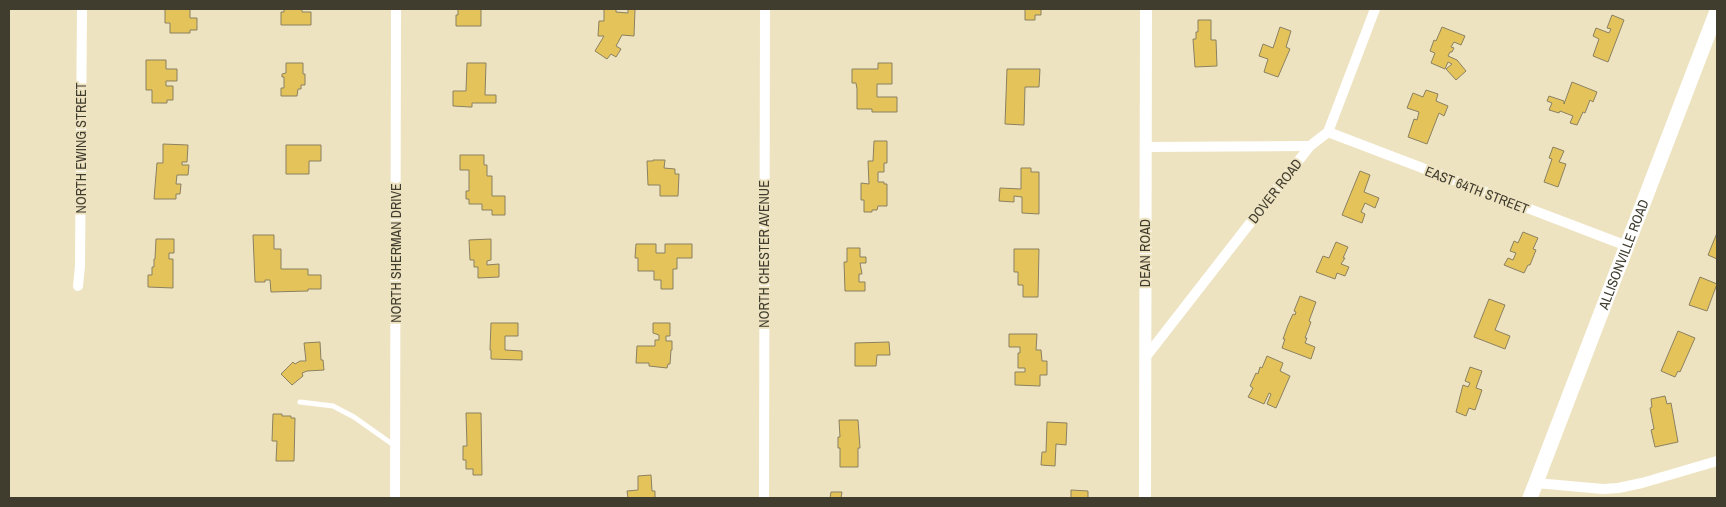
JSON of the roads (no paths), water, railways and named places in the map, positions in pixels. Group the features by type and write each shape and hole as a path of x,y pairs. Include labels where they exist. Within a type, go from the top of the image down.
{"main road":[{"name":"ALLISONVILLE ROAD","path":"1530,498 1717,11"}],"street":[{"name":"NORTH EWING STREET","path":"78,286 80,266 82,9"},
{"name":"NORTH SHERMAN DRIVE","path":"395,498 396,9"},
{"name":"NORTH CHESTER AVENUE","path":"764,498 765,9"},
{"name":"DEAN ROAD","path":"1145,498 1146,9"},
{"path":"1328,132 1375,9"},
{"name":"DOVER ROAD","path":"1145,358 1310,146 1328,132"},
{"name":"EAST 64TH STREET","path":"1328,132 1627,246"},
{"path":"1146,147 1310,146"},
{"path":"1536,483 1603,489 1618,488 1717,461"}],"lane":[{"path":"300,402 333,406 354,417 395,446"}]}
